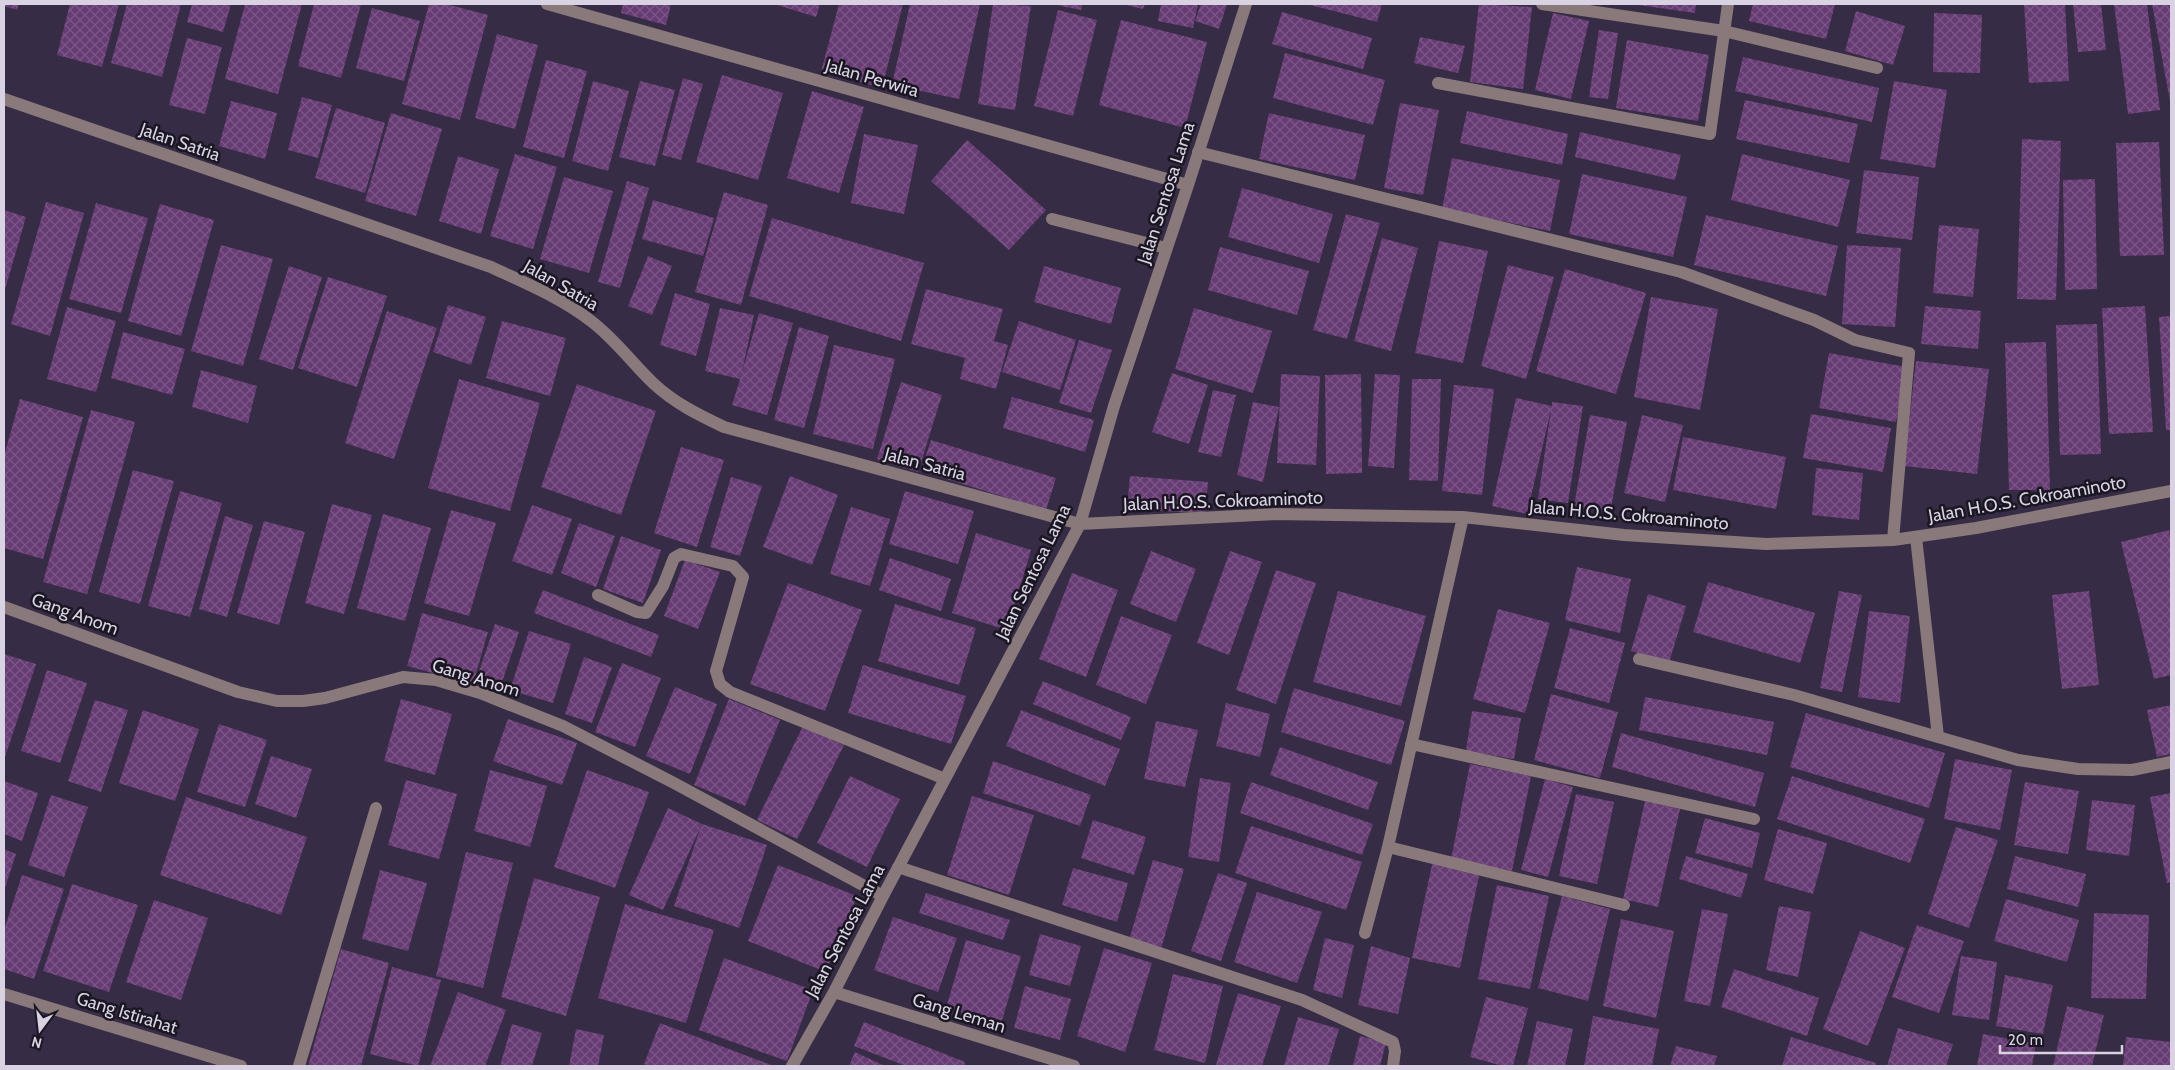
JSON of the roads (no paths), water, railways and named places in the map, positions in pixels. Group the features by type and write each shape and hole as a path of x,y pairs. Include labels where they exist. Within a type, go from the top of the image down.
{"street":[{"name":"Jalan Perwira","path":"547,4 1188,185"},
{"name":"Jalan Sentosa Lama","path":"792,1066 834,992 898,867 1080,524 1114,406 1246,4"},
{"path":"1542,4 1724,31 1878,68"},
{"path":"1438,83 1710,134 1728,4"},
{"name":"Jalan Satria","path":"4,99 482,264 540,290 591,320 624,350 654,384 683,408 724,428 1080,524"},
{"path":"1198,152 1680,272 1814,320 1855,340 1909,353 1893,540"},
{"path":"1052,219 1166,248"},
{"name":"Jalan H.O.S. Cokroaminoto","path":"1080,524 1275,514 1463,516 1624,535 1766,544 1893,540 1916,537 1976,528 2171,491"},
{"path":"1365,933 1388,847 1463,516"},
{"path":"1916,537 1938,737"},
{"path":"598,595 637,612 646,613 663,586 674,558 681,554 733,566 743,577 716,671 720,684 730,692 946,779"},
{"name":"Gang Anom","path":"4,607 238,692 277,701 303,701 325,698 403,677 436,680 480,693 571,731 674,783 883,896"},
{"path":"1639,659 1794,695 2018,760 2078,769 2132,770 2171,762"},
{"path":"1411,744 1754,819"},
{"path":"300,1066 376,808"},
{"path":"1388,847 1624,905"},
{"path":"898,867 1302,1000 1393,1042 1395,1051 1393,1066"},
{"name":"Gang Leman","path":"834,992 1074,1066"},
{"name":"Gang Istirahat","path":"4,994 241,1066"}]}
